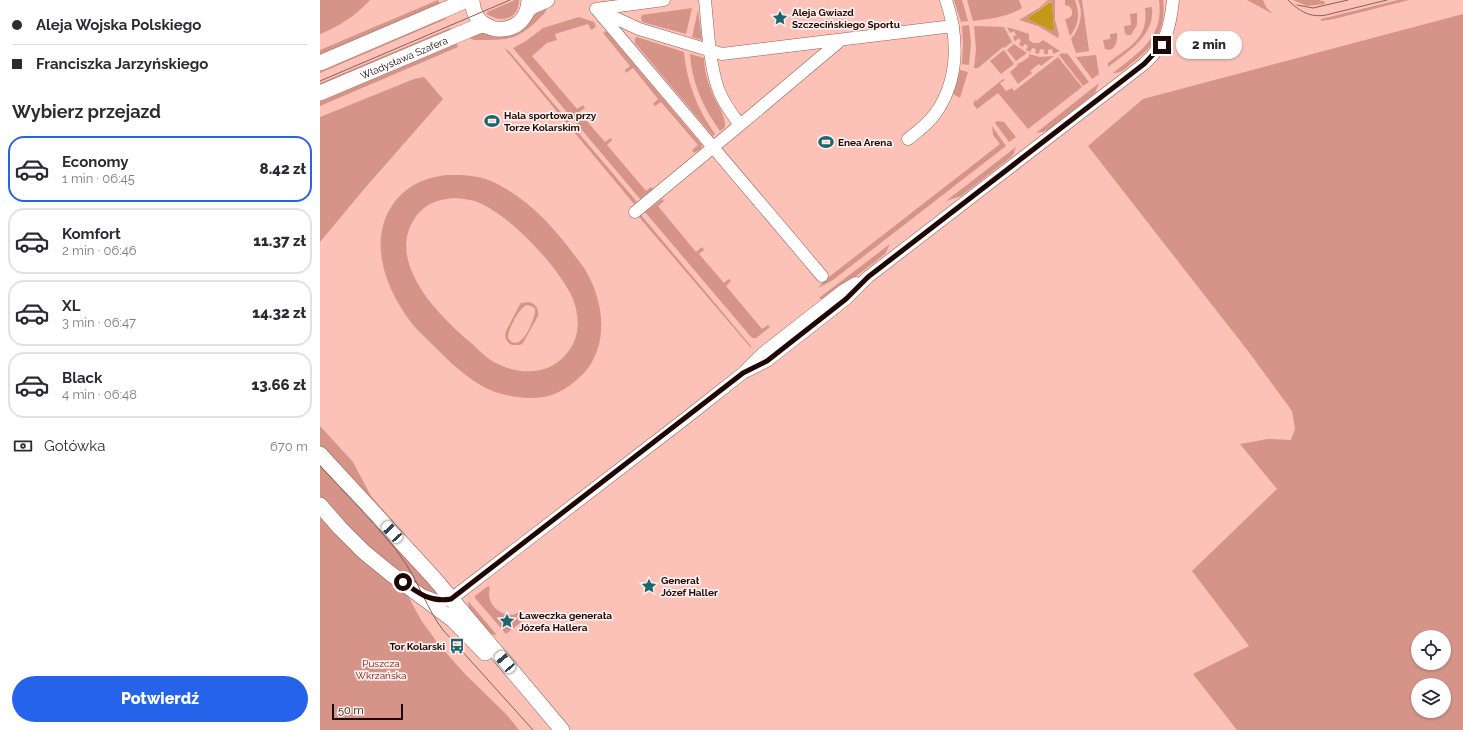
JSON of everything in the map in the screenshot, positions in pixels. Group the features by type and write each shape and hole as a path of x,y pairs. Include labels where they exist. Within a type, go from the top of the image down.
{"main road":[{"path":"320,63 467,0"},
{"path":"472,0 472,7 475,15 482,23 488,26"},
{"path":"528,6 533,6 546,0"},
{"name":"Władysława Szafera","path":"320,93 481,25 497,29 509,28 520,22 528,6"},
{"path":"320,454 451,599 562,730"},
{"path":"323,508 364,552 457,624 499,668 554,730"}],"street":[{"path":"596,10 664,0"},
{"path":"705,0 713,67 719,90 725,104 740,125"},
{"path":"908,139 929,122 935,114 945,96 951,80 954,66 954,26 946,0"},
{"path":"1168,0 1172,15"},
{"path":"420,594 438,600 451,599 743,373 762,354 841,292 868,277 1144,64 1156,53 1164,41 1169,29 1173,0"},
{"path":"596,10 639,29 722,54 954,26"},
{"path":"596,10 822,276"},
{"path":"635,212 841,40"},
{"path":"451,599 452,611 457,624"}],"green space":[{"path":"320,0 370,0 347,20 320,34"},
{"path":"438,0 441,6 320,57 320,50"},
{"path":"515,0 519,0 516,12 508,18 498,19 487,14 487,12"},
{"path":"954,0 962,0 968,21 961,22"},
{"path":"967,0 1019,0 1022,8 1004,16 973,21"},
{"path":"1048,0 1055,0 1055,20 1059,35 1058,38 1038,26 1019,20 1039,8","holes":["1050,1 1052,3 1053,31 1027,19"]},
{"path":"1065,0 1075,0 1078,10 1077,23 1070,36 1065,19 1072,15 1072,10 1069,6 1065,5"},
{"path":"1078,0 1082,0 1089,51 1076,53 1071,39 1077,30 1081,15"},
{"path":"1159,0 1163,0 1163,20 1161,29 1153,44 1124,70 1113,73 1148,43 1158,24 1160,13"},
{"path":"1247,0 1263,0 1266,7 1273,14"},
{"path":"1293,0 1320,0 1324,1 1325,4 1307,6"},
{"path":"1398,0 1409,0 1321,21 1321,19"},
{"path":"547,6 545,13 537,21 522,33 515,36 502,40 475,40 471,39 469,36 479,33 500,37 515,34 525,27 537,12"},
{"path":"1152,7 1152,17 1145,35 1132,49 1108,67 1108,63 1130,46 1141,34 1144,27 1145,8"},
{"path":"692,8 686,34 642,22 641,18 642,15"},
{"path":"698,10 702,40 692,37"},
{"path":"1137,13 1137,25 1131,35 1127,35 1125,33 1124,26 1131,25 1130,14"},
{"path":"1463,14 1463,730 1237,730 1193,674 1249,646 1192,571 1277,489 1240,444 1268,439 1291,440 1295,429 1292,411 1248,351 1088,146 1143,99"},
{"path":"445,15 446,19 320,73 320,68"},
{"path":"579,17 594,22 596,27 591,30 588,24 555,34 557,40 547,43 532,56 577,109 583,105 585,108 579,112 605,142 611,138 612,140 607,145 646,191 651,187 653,189 640,199 513,48 526,41 543,28"},
{"path":"969,25 971,43 969,65 962,64 962,26"},
{"path":"974,26 1004,27 1012,42 1004,48 1003,47 978,68 974,68 976,49"},
{"path":"1007,27 1029,34 1029,40 1033,43 1039,43 1043,40 1060,51 1053,54 1052,49 1048,50 1048,54 1044,54 1044,50 1040,49 1039,54 1035,53 1036,49 1032,48 1030,52 1026,50 1028,46 1025,44 1022,47 1019,44 1021,41 1019,38 1015,41 1013,37 1016,35 1014,31 1010,33"},
{"path":"450,28 451,31 320,87 320,83"},
{"path":"606,31 702,145 701,149 694,153 692,150 698,145 661,102 655,106 653,104 658,99 633,68 626,73 625,70 630,66 603,33"},
{"path":"1117,33 1115,46 1108,50 1105,49 1103,40 1110,39 1110,34"},
{"path":"637,37 684,52 690,85 703,115 715,134 713,136 635,43 635,38"},
{"path":"455,41 458,47 320,106 320,98"},
{"path":"1014,44 1027,53 1016,61 1007,50"},
{"path":"504,48 509,51 637,202 634,204"},
{"path":"1004,50 1014,64 1001,74 990,61"},
{"path":"1062,53 1067,53 1089,82 1083,86 1059,55"},
{"path":"690,54 704,58 708,81 724,118 725,127 720,131 708,113 699,94 693,75"},
{"path":"1029,54 1040,57 1054,56 1041,66 1039,64 1030,71 1032,73 1018,84 1010,72 1018,65 1017,64 1029,57"},
{"path":"1096,55 1099,74 1092,79 1076,57"},
{"path":"1058,57 1082,87 1028,129 998,93 977,109 973,104 975,100 976,101 1003,79 1005,80 1000,83 1006,91 1012,88 1014,91"},
{"path":"960,70 968,72 960,98 953,94"},
{"path":"424,77 443,99 320,242 320,117 414,79"},
{"path":"1099,83 1095,93 1048,130 1036,133"},
{"path":"997,121 1004,122 1016,137 1009,142 995,123"},
{"path":"992,126 1006,146 833,280 818,288 825,280 1000,144 993,135"},
{"path":"1016,147 1010,158 961,196 946,201"},
{"path":"458,175 480,178 491,181 516,195 548,223 567,245 586,271 593,285 600,310 600,337 592,362 584,373 571,385 561,391 550,396 523,398 502,394 484,387 445,357 414,326 395,297 383,264 381,248 382,231 387,215 401,194 419,182 440,176","holes":["456,198 479,203 494,211 521,232 546,259 566,286 573,299 577,313 578,327 571,347 567,353 552,366 533,371 524,371 511,369 494,362 444,318 420,287 411,270 407,252 407,235 415,218 428,205 444,199"]},
{"path":"662,199 664,201 658,206 696,252 702,247 704,250 699,254 724,283 729,279 731,281 726,286 762,329 768,325 770,327 756,338 752,338 645,212"},
{"path":"641,215 751,346 751,348 639,217"},
{"path":"890,244 885,254 828,298 823,300 819,298"},
{"path":"529,302 534,304 538,311 538,316 523,343 520,345 512,345 507,341 505,333 521,303","holes":["527,305 535,309 531,325 523,338 518,342 513,342 508,338 508,334 517,314"]},
{"path":"320,426 353,462 371,496 394,522 392,526 320,447"},
{"path":"320,462 439,592 438,599 402,576 346,528 320,498"},
{"name":"Puszcza Wkrzańska","path":"320,518 356,552 408,596 421,620 439,645 465,674 507,715 519,730 320,730"},
{"path":"488,586 490,588 490,600 497,610 508,615 519,612 525,619 506,634 475,598 475,596"},
{"path":"468,601 497,635 490,634 469,609"}],"shaded area":[{"path":"1050,2 1052,3 1053,31 1027,19"}],"tram line":[{"path":"320,81 510,0"},
{"path":"1288,0 1305,13 1320,16 1387,0"},
{"path":"1297,5 1313,8 1348,0"},
{"path":"320,466 364,512 395,548 409,569 437,622 443,630 533,730"}],"place":[{"name":"Aleja Gwiazd Szczecińskiego Sportu","path":"780,18"},
{"name":"Hala sportowa przy Torze Kolarskim","path":"492,121"},
{"name":"Enea Arena","path":"826,142"},
{"name":"Generał Józef Haller","path":"649,586"},
{"name":"Ławeczka generała Józefa Hallera","path":"507,621"},
{"name":"Tor Kolarski","path":"457,646"}],"route":[{"path":"403,582 420,594 432,600 451,599 743,373 767,361 846,299 868,277 1144,64 1162,45"}]}
